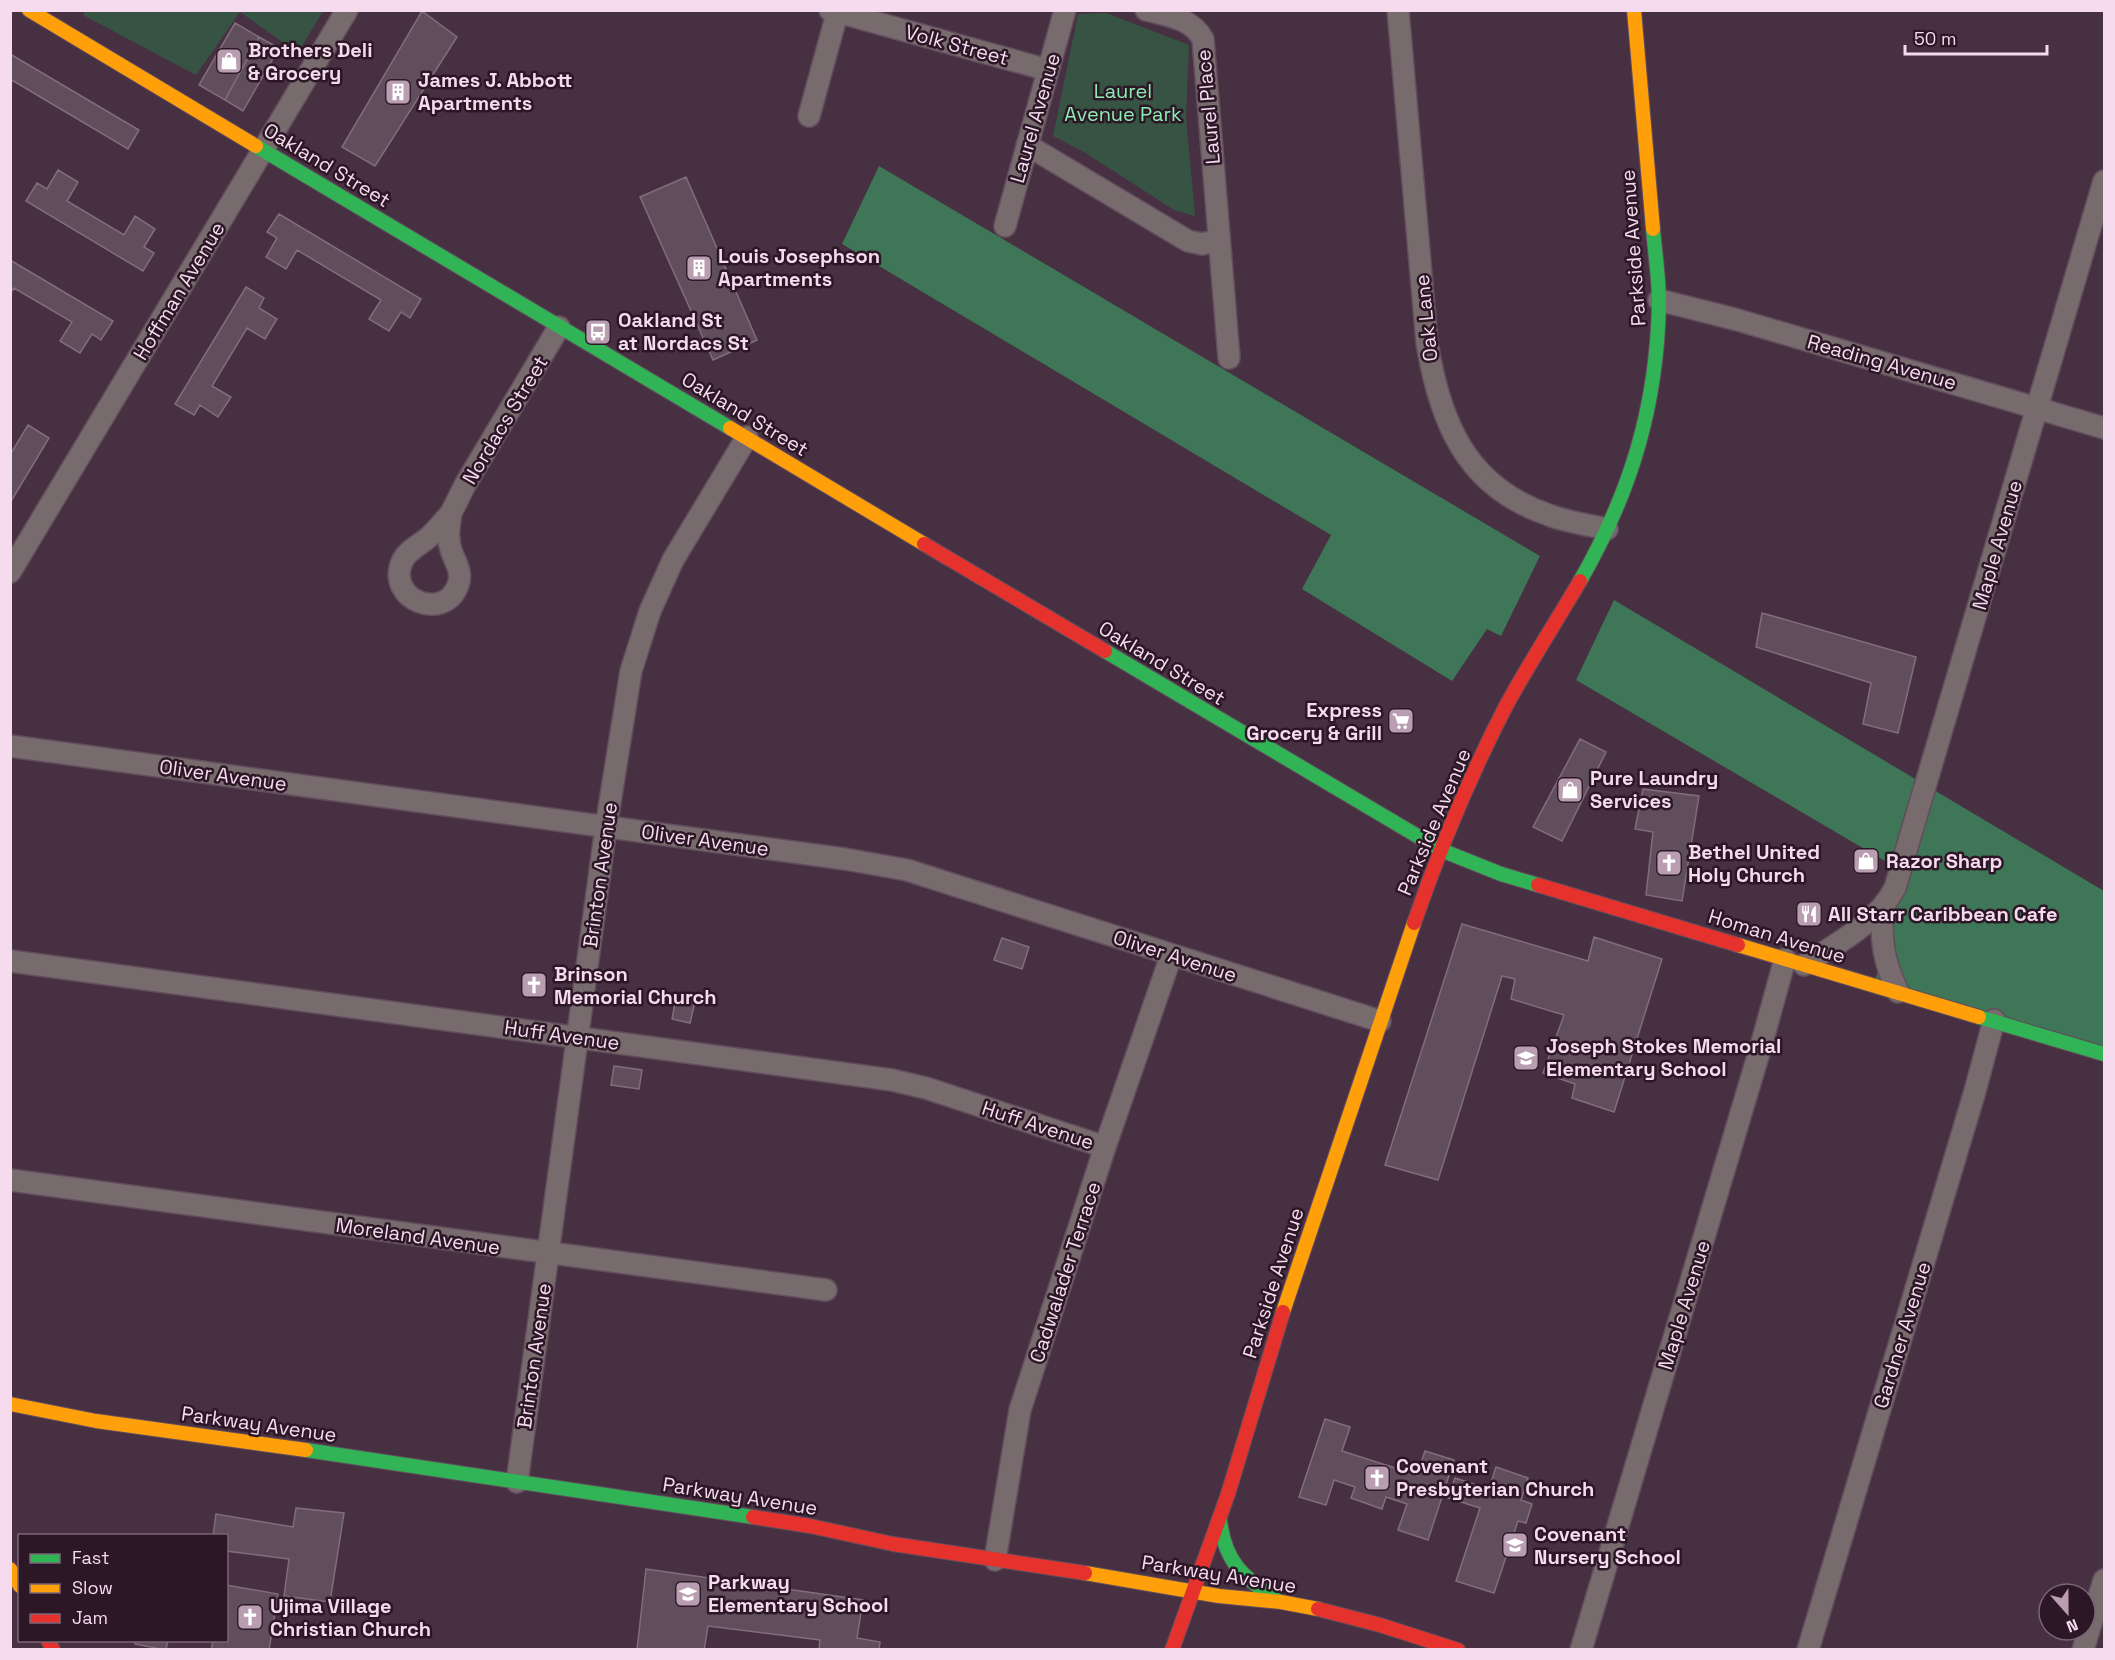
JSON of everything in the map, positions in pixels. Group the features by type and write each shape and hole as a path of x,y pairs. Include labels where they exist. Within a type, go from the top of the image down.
{"main road":[{"name":"Oakland Street","path":"29,10 1441,850"},
{"name":"Parkside Avenue","path":"1172,1650 1191,1591 1220,1521 1275,1336 1380,1021 1441,850 1482,754 1509,702 1588,568 1607,529 1621,499 1642,435 1651,395 1658,344 1659,300 1634,10"},
{"name":"Homan Avenue","path":"1441,850 1501,874 2104,1054"},
{"name":"Parkway Avenue","path":"10,1404 96,1421 207,1435 810,1526 893,1544 1219,1596 1281,1602 1380,1625 1458,1650"},
{"path":"1220,1521 1221,1539 1226,1554 1238,1571 1250,1582 1281,1602"},
{"path":"10,1569 18,1583"}],"street":[{"name":"Hoffman Avenue","path":"10,572 347,10"},
{"name":"Laurel Avenue","path":"1005,226 1065,10"},
{"name":"Laurel Place","path":"1146,10 1186,21 1197,28 1203,39 1229,358"},
{"name":"Oak Lane","path":"1398,10 1427,343 1433,380 1444,416 1456,442 1467,458 1483,475 1508,495 1551,516 1607,529"},
{"name":"Volk Street","path":"835,11 1048,69"},
{"path":"809,116 835,11"},
{"path":"1028,145 1188,241 1202,244 1219,240"},
{"name":"Maple Avenue","path":"1581,1650 1761,1046 1795,962 1847,936 1883,908 1894,888 2104,181"},
{"name":"Reading Avenue","path":"1659,300 1737,320 2104,428"},
{"name":"Nordacs Street","path":"451,513 465,485 559,327"},
{"name":"Brinton Avenue","path":"517,1482 606,827 630,671 650,611 674,560 747,437"},
{"name":"Oliver Avenue","path":"10,746 834,858 907,870 1380,1021"},
{"name":"Maple Avenue","path":"1883,908 1881,931 1884,956 1889,974 1898,992"},
{"name":"Cadwalader Terrace","path":"995,1560 1020,1410 1105,1147 1171,956"},
{"name":"Huff Avenue","path":"10,961 892,1080 926,1088 1105,1147"},
{"name":"Gardner Avenue","path":"1808,1650 1972,1102 1994,1020"},
{"name":"Moreland Avenue","path":"10,1180 826,1290"},
{"path":"2083,1650 2104,1580"}],"green space":[{"path":"86,11 323,11 298,53 240,12 196,75 83,15"},
{"name":"Laurel Avenue Park","path":"1106,13 1189,45 1186,117 1195,216 1174,210 1084,152 1053,136 1078,14"},
{"path":"879,166 1540,556 1501,636 1487,629 1452,681 1302,589 1331,535 842,244"},
{"path":"1614,600 2104,891 2104,1059 1874,986 1902,871 1576,680"}],"building":[{"name":"James J. Abbott Apartments","path":"422,11 457,37 375,166 342,147"},
{"name":"Brothers Deli & Grocery","path":"235,23 259,37 225,100 199,85"},
{"path":"259,37 279,48 243,111 225,100"},
{"path":"10,54 139,130 128,149 10,79"},
{"path":"58,170 78,182 67,201 124,235 135,216 155,229 144,247 154,253 143,271 26,201 37,183 47,189"},
{"name":"Louis Josephson Apartments","path":"686,177 757,340 713,360 640,197"},
{"path":"279,214 421,299 410,318 401,312 389,331 369,319 381,300 297,250 286,269 266,257 277,238 267,232"},
{"path":"10,260 113,321 101,340 92,334 80,353 60,341 72,322 14,288 10,294"},
{"path":"246,287 264,298 259,308 277,319 265,339 247,328 212,386 231,397 218,417 200,405 194,415 175,404"},
{"path":"28,425 49,438 10,503 10,455"},
{"path":"1762,613 1916,657 1898,733 1863,724 1871,683 1756,647"},
{"name":"Pure Laundry Services","path":"1580,739 1606,752 1562,841 1533,827"},
{"name":"Bethel United Holy Church","path":"1643,789 1699,796 1682,901 1646,895 1653,832 1635,829"},
{"name":"Joseph Stokes Memorial Elementary School","path":"1462,924 1588,961 1594,937 1662,959 1614,1112 1572,1098 1575,1084 1543,1073 1564,1015 1511,999 1515,979 1502,976 1438,1180 1385,1165"},
{"path":"1002,938 1029,947 1022,969 994,960"},
{"path":"676,998 695,1002 690,1023 672,1019"},
{"path":"614,1066 642,1070 639,1089 611,1085"},
{"name":"Covenant Presbyterian Church","path":"1325,1419 1350,1427 1342,1451 1417,1475 1425,1451 1454,1460 1428,1540 1398,1530 1407,1504 1386,1497 1382,1509 1351,1498 1355,1487 1334,1480 1326,1505 1299,1497"},
{"path":"1496,1467 1528,1478 1521,1500 1532,1504 1526,1523 1518,1521 1494,1593 1456,1581 1480,1508 1442,1496 1445,1488 1451,1489 1455,1478 1489,1489"},
{"path":"296,1508 344,1513 330,1602 284,1596 289,1559 228,1551 228,1534 213,1534 216,1514 293,1527"},
{"name":"Parkway Elementary School","path":"646,1569 863,1600 857,1638 880,1642 879,1650 819,1650 820,1640 708,1626 704,1650 637,1650"},
{"name":"Ujima Village Christian Church","path":"228,1585 278,1594 269,1650 211,1650 213,1642 228,1642"},
{"path":"136,1642 168,1642 166,1650 135,1644"}],"traffic: fast":[{"path":"256,146 730,428"},
{"path":"1580,581 1614,514 1627,481 1647,413 1657,341 1659,303 1653,229"},
{"path":"1105,651 1441,850 1501,874 1538,885"},
{"path":"1979,1017 2104,1054"},
{"path":"306,1450 753,1517"},
{"path":"1220,1521 1226,1548 1238,1568 1277,1600"}],"traffic: slow":[{"path":"29,10 256,146"},
{"path":"1634,10 1653,229"},
{"path":"730,428 924,544"},
{"path":"1283,1312 1414,923"},
{"path":"1738,945 1979,1017"},
{"path":"10,1404 96,1421 306,1450"},
{"path":"10,1569 18,1583"},
{"path":"1085,1573 1219,1596 1281,1602 1318,1609"}],"traffic: jam":[{"path":"924,544 1105,651"},
{"path":"1414,923 1456,812 1493,731 1580,581"},
{"path":"1538,885 1738,945"},
{"path":"1172,1650 1228,1494 1283,1312"},
{"path":"753,1517 810,1526 893,1544 1085,1573"},
{"path":"1318,1609 1380,1625 1458,1650"},
{"path":"49,1642 53,1650"}],"place":[{"name":"Brothers Deli & Grocery","path":"229,61"},
{"name":"James J. Abbott Apartments","path":"398,92"},
{"name":"Louis Josephson Apartments","path":"699,268"},
{"name":"Oakland St at Nordacs St","path":"598,332"},
{"name":"Express Grocery & Grill","path":"1401,721"},
{"name":"Pure Laundry Services","path":"1570,790"},
{"name":"Razor Sharp","path":"1866,861"},
{"name":"Bethel United Holy Church","path":"1669,863"},
{"name":"All Starr Caribbean Cafe","path":"1809,914"},
{"name":"Brinson Memorial Church","path":"534,985"},
{"name":"Joseph Stokes Memorial Elementary School","path":"1526,1058"},
{"name":"Covenant Presbyterian Church","path":"1377,1478"},
{"name":"Covenant Nursery School","path":"1515,1545"},
{"name":"Parkway Elementary School","path":"688,1594"},
{"name":"Ujima Village Christian Church","path":"250,1617"}]}
